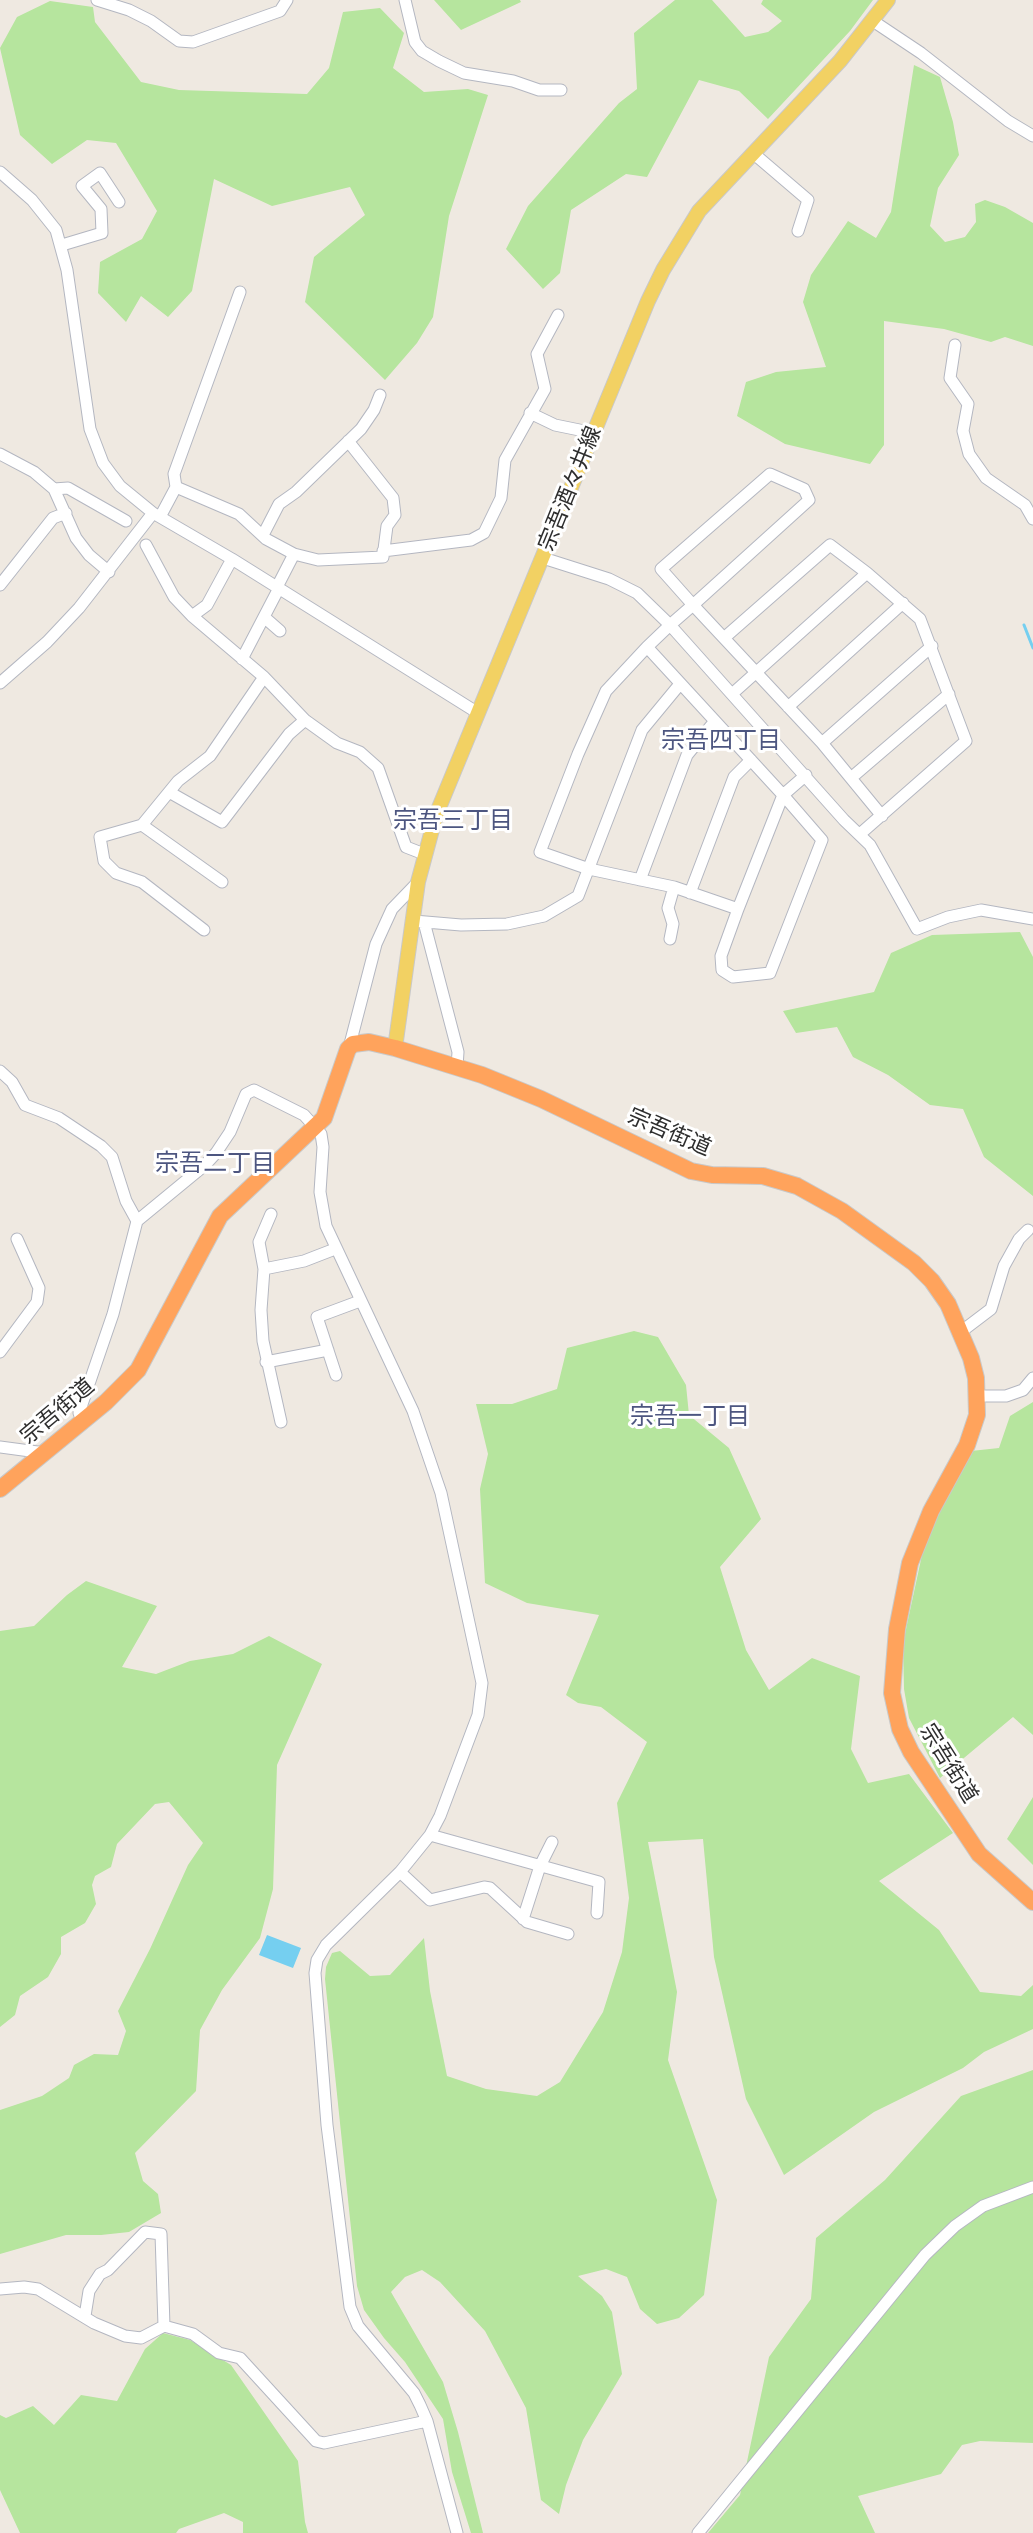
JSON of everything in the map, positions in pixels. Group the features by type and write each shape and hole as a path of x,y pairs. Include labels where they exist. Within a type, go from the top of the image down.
{"highway":[{"name":"宗吾街道","path":"0,1489 121,1389 138,1370 220,1216 317,1127 329,1111 348,1049 360,1041 457,1067 541,1099 691,1171 712,1175 763,1176 797,1186 842,1211 914,1263 940,1293 962,1331 971,1358 978,1396 977,1415 972,1432 931,1511 910,1563 897,1629 892,1693 900,1729 911,1752 979,1854 1033,1902"}],"main road":[{"name":"宗吾酒々井線","path":"395,1048 419,921 418,882 436,815 663,270 699,211 873,21 888,0"}],"street":[{"path":"97,0 140,15 179,41 193,42 280,11 287,0"},
{"path":"405,0 415,42 422,51 439,61 464,73 513,81 539,90 561,90"},
{"path":"873,21 921,53 1008,121 1033,136"},
{"path":"753,153 808,200 798,231"},
{"path":"0,172 46,215 62,245 87,413 96,449 120,486 156,515 478,713"},
{"path":"62,245 102,233 101,209 82,186 100,173 119,202"},
{"path":"0,683 47,642 109,572 176,487 174,474 240,292"},
{"path":"383,551 471,540 484,533 501,498 505,460 545,389 537,354 558,315"},
{"path":"955,345 950,378 968,404 963,431 969,454 986,478 1025,505 1033,519"},
{"path":"263,535 279,504 296,492 361,429 380,395"},
{"path":"530,413 555,425 594,433"},
{"path":"176,487 239,514 263,535 294,554 318,560 383,557 387,526 395,515 393,498 348,441"},
{"path":"0,454 34,472 54,489 76,538 89,555 109,572"},
{"path":"738,909 674,887 589,869 540,852 606,691 670,625 693,605 809,500 804,489 770,474 661,569 693,605 822,743 882,816"},
{"path":"54,489 68,488 126,521"},
{"path":"0,585 53,518 66,513"},
{"path":"146,545 174,597 192,616 264,677 305,720 337,743 360,752 378,768 406,847 424,854"},
{"path":"724,638 830,545 920,619 966,741 860,834"},
{"path":"242,659 294,554"},
{"path":"543,558 609,579 637,593 670,625 870,845 917,929 948,917 981,910 1033,919"},
{"path":"192,616 207,605 232,559"},
{"path":"732,694 867,573"},
{"path":"788,707 903,603"},
{"path":"264,617 280,631"},
{"path":"822,743 932,646"},
{"path":"647,647 783,795 822,840 770,973 733,977 722,970 721,956 783,795 806,775"},
{"path":"204,930 142,882 116,873 104,861 100,837 142,825 178,781 210,756 264,677"},
{"path":"457,1067 458,1052 419,921 461,925 507,924 544,916 578,896 642,730 680,684"},
{"path":"851,778 949,694"},
{"path":"169,792 222,822 289,734 305,720"},
{"path":"640,880 687,755 715,721"},
{"path":"690,893 734,777 751,760"},
{"path":"142,825 222,882"},
{"path":"348,1049 376,944 392,909 418,882"},
{"path":"670,939 673,924 668,908 674,887"},
{"path":"0,1071 12,1082 25,1105 59,1118 112,1157 126,1201 137,1221"},
{"path":"82,1420 79,1413 109,1327 137,1221 216,1153 230,1132 246,1094 254,1090 304,1115 317,1127 323,1147 320,1192 326,1226 413,1411 433,1467 480,1667 482,1697 478,1715 430,1835 400,1872 326,1945 317,1960 315,1973 327,2125 350,2307 368,2338 414,2393 427,2421 457,2533"},
{"path":"271,1214 259,1242 264,1269 261,1310 266,1362 281,1422"},
{"path":"962,1331 991,1309 1004,1266 1019,1239 1028,1230"},
{"path":"0,1352 37,1302 39,1288 17,1239"},
{"path":"264,1269 304,1261 335,1249"},
{"path":"336,1375 317,1317 360,1301"},
{"path":"266,1362 328,1350"},
{"path":"978,1396 1006,1396 1023,1390 1033,1378"},
{"path":"0,1447 45,1453"},
{"path":"430,1835 599,1882 597,1913"},
{"path":"523,1919 540,1866 552,1842"},
{"path":"400,1872 430,1900 490,1888 523,1919 568,1934"},
{"path":"698,2533 925,2255 955,2226 983,2206 1033,2187"},
{"path":"85,2316 89,2291 100,2274 108,2270 145,2232 161,2234 164,2326"},
{"path":"0,2289 38,2289 108,2330 141,2338 164,2326 193,2334 219,2353 240,2358 316,2441 324,2443 427,2421"}],"green space":[{"path":"434,0 520,0 521,2 461,30"},
{"path":"675,0 712,0 745,37 768,32 782,21 761,4 763,0 873,0 850,31 768,119 739,91 699,80 647,177 626,174 571,210 560,273 543,289 506,249 528,206 619,103 637,89 634,33"},
{"path":"50,1 93,7 95,22 141,82 179,90 307,94 329,68 343,12 380,8 404,33 393,68 424,92 468,89 488,95 449,216 433,317 417,343 385,380 305,302 314,257 365,215 350,187 272,206 214,179 192,291 168,317 141,296 126,322 98,293 100,262 142,239 157,211 116,143 87,140 52,164 20,135 0,48 17,17"},
{"path":"914,65 940,77 959,155 938,188 930,226 945,242 965,237 976,222 975,204 985,200 1033,223 1033,346 1005,337 991,342 944,329 884,321 884,445 870,464 785,444 737,416 746,382 776,372 826,367 803,302 811,275 848,221 876,238 891,212"},
{"path":"1020,932 1033,957 1033,1196 984,1157 963,1109 930,1105 888,1075 853,1057 837,1027 796,1033 783,1011 874,992 891,953 932,935"},
{"path":"634,1331 658,1337 686,1385 689,1415 729,1448 761,1519 720,1567 746,1650 769,1690 812,1658 860,1676 851,1749 868,1783 909,1774 953,1833 879,1881 939,1930 980,1992 1021,1996 1033,1985 1033,2029 874,2112 784,2175 746,2099 714,1957 703,1839 648,1842 677,1992 668,2060 717,2200 704,2295 679,2318 657,2324 640,2309 627,2277 606,2269 578,2276 602,2296 612,2312 622,2374 583,2440 559,2514 541,2500 526,2408 485,2331 440,2282 422,2270 405,2277 391,2292 443,2382 483,2533 471,2533 452,2472 443,2419 405,2362 364,2310 357,2286 326,1967 332,1953 340,1951 370,1976 390,1975 424,1938 430,1991 447,2076 486,2089 537,2096 560,2082 603,2012 622,1952 629,1898 617,1803 647,1742 601,1707 578,1703 566,1695 599,1615 527,1603 485,1583 480,1489 488,1454 476,1404 512,1404 557,1389 567,1348"},
{"path":"1033,1402 1033,1735 1013,1717 940,1778 909,1718 904,1689 903,1643 925,1541 971,1451 999,1448 1010,1416"},
{"path":"86,1581 157,1606 122,1667 156,1674 190,1661 233,1654 269,1636 322,1664 277,1765 273,1889 260,1938 222,1990 200,2030 196,2091 135,2153 143,2181 158,2194 161,2213 129,2232 66,2235 0,2254 0,2110 42,2096 69,2078 74,2065 94,2054 118,2055 126,2031 118,2011 188,1865 203,1843 169,1802 155,1804 117,1844 111,1867 95,1876 92,1885 96,1904 85,1923 61,1937 61,1954 48,1977 20,1996 15,2015 0,2027 0,1631 34,1626"},
{"path":"1033,1797 1033,1865 1007,1839"},
{"path":"1033,2070 1033,2443 980,2441 962,2445 941,2474 858,2496 875,2533 708,2533 740,2495 769,2357 811,2299 816,2238 885,2180 961,2096"},
{"path":"163,2333 190,2340 231,2365 298,2461 308,2533 243,2533 243,2522 224,2513 179,2529 176,2533 20,2533 0,2490 0,2415 6,2418 33,2406 54,2425 81,2395 117,2401 145,2349"}],"water":[{"path":"267,1935 301,1948 293,1968 259,1955"}],"waterway":[{"path":"1024,625 1033,648"}],"district":[{"name":"宗吾四丁目","path":"721,742"},
{"name":"宗吾三丁目","path":"453,822"},
{"name":"宗吾二丁目","path":"215,1165"},
{"name":"宗吾一丁目","path":"690,1418"}]}
